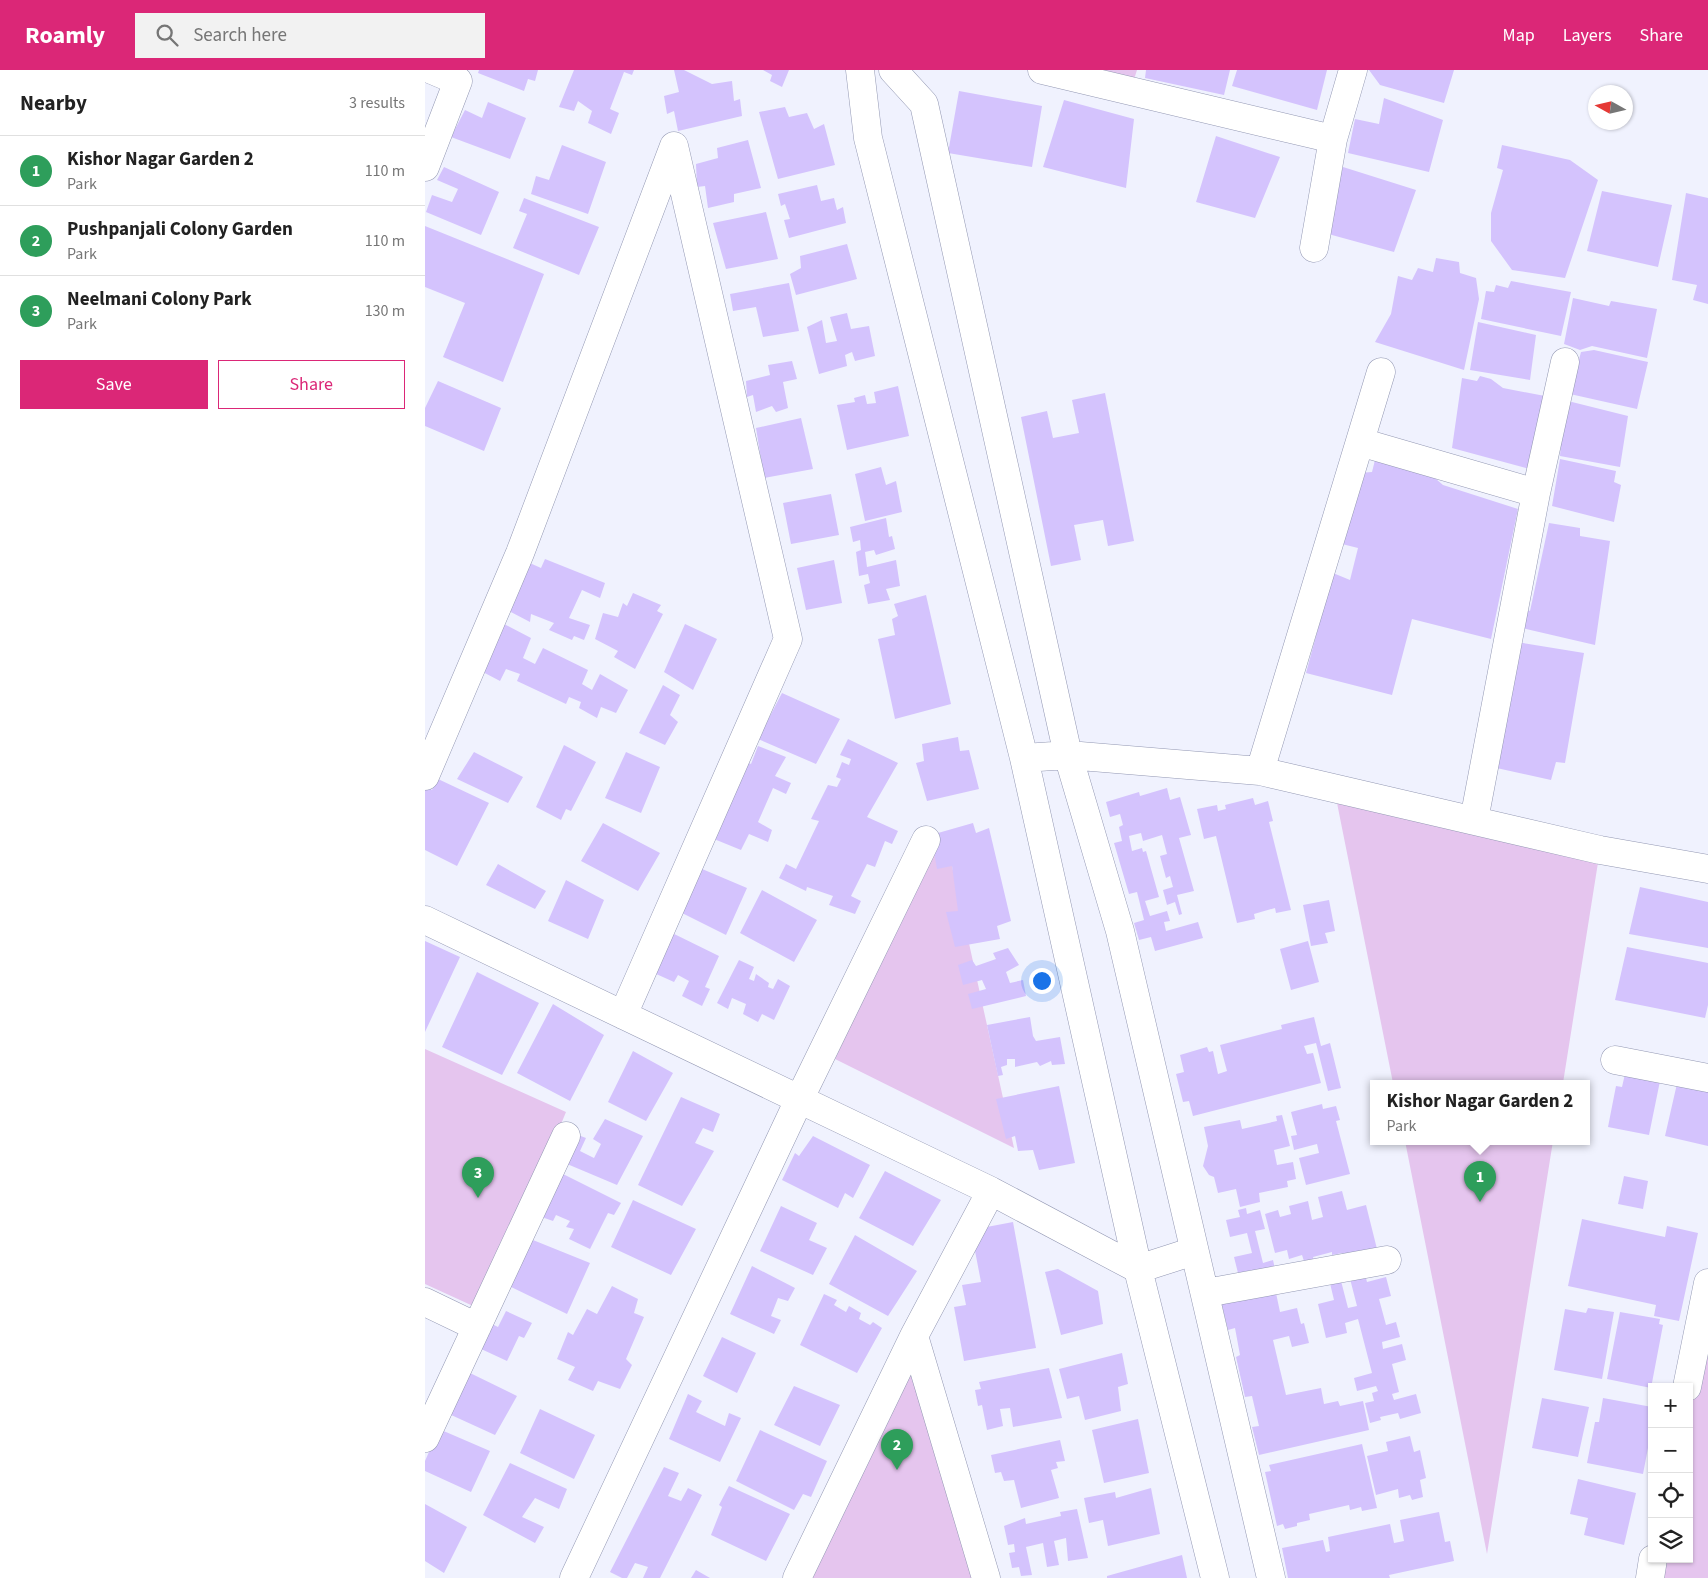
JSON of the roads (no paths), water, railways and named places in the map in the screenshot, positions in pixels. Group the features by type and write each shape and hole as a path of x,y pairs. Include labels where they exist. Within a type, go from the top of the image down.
{"street":[{"path":"425,167 458,81 432,70"},
{"path":"860,70 868,138 1024,758 1138,1268 1215,1578"},
{"path":"893,70 924,104 1069,755 1120,931 1271,1578"},
{"path":"1042,70 1134,81 1333,139"},
{"path":"1314,248 1333,139 1353,70"},
{"path":"425,776 520,553 674,146 788,638 623,1014"},
{"path":"1474,820 1536,493 1565,362"},
{"path":"1260,771 1381,372"},
{"path":"1360,442 1536,493"},
{"path":"1024,758 1069,755 1260,771 1601,850 1708,869"},
{"path":"574,1578 799,1100 926,840"},
{"path":"425,920 991,1191 1138,1268 1194,1251"},
{"path":"1615,1060 1708,1078"},
{"path":"425,1438 566,1136"},
{"path":"797,1578 914,1336 991,1191"},
{"path":"1206,1294 1387,1260"},
{"path":"1688,1383 1708,1283"},
{"path":"425,1302 477,1327"},
{"path":"914,1336 986,1578"},
{"path":"1649,1578 1652,1563"}],"place":[{"name":"Neelmani Colony Park","path":"478,1198"},
{"name":"Kishor Nagar Garden 2","path":"1480,1202"},
{"name":"Pushpanjali Colony Garden","path":"897,1470"}]}
